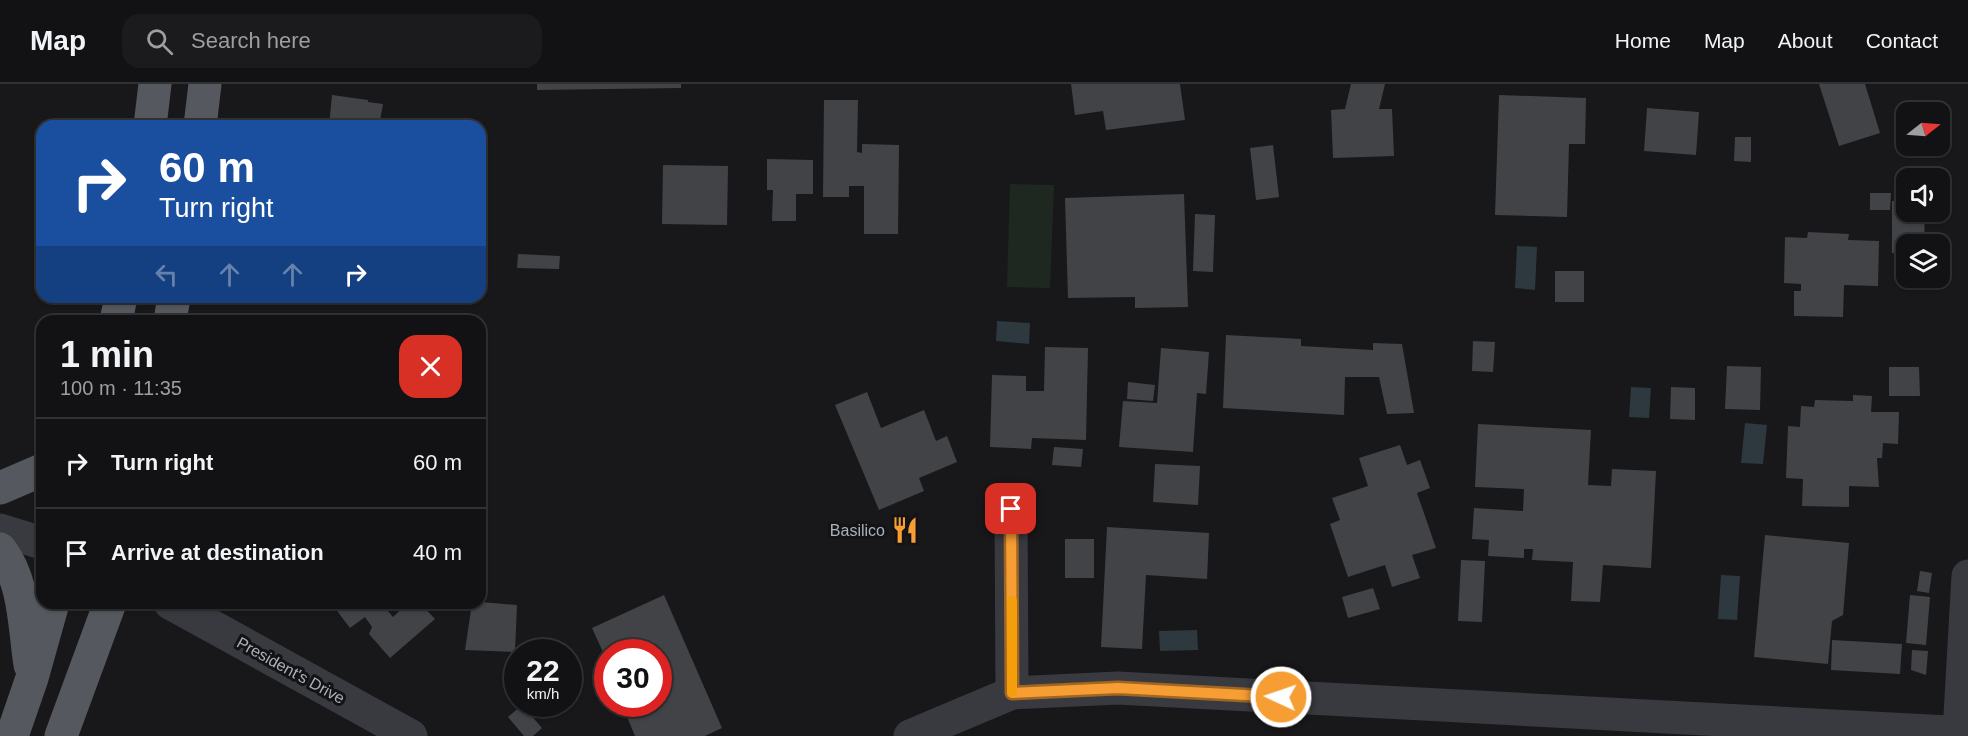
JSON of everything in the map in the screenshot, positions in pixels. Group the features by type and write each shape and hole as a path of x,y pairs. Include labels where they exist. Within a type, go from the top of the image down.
{"main road":[{"path":"151,120 155,84"},
{"path":"201,120 205,84"},
{"path":"0,488 36,473"},
{"path":"0,549 10,561 20,594 32,678"},
{"path":"12,736 32,678 51,609"},
{"path":"61,736 108,609"}],"street":[{"path":"1011,509 1012,693"},
{"path":"0,530 36,541"},
{"path":"910,736 1012,693 1118,688 1963,733 1968,576"},
{"name":"President's Drive","path":"181,609 411,736"}],"shaded area":[{"path":"1010,184 1054,185 1050,288 1007,287"},
{"path":"1517,246 1537,247 1535,290 1515,288"},
{"path":"997,321 1030,323 1029,344 996,341"},
{"path":"1631,387 1651,388 1649,418 1629,417"},
{"path":"1745,423 1767,425 1763,464 1741,463"},
{"path":"1721,575 1740,576 1737,620 1718,619"},
{"path":"1197,630 1198,650 1160,651 1159,631"}],"building":[{"path":"537,84 681,84 681,88 537,90"},
{"path":"1071,84 1180,84 1185,120 1106,130 1103,111 1075,115"},
{"path":"1351,84 1385,84 1379,109 1392,109 1394,156 1333,158 1331,110 1345,109"},
{"path":"1819,84 1865,84 1880,133 1839,146"},
{"path":"332,95 383,104 380,120 330,120"},
{"path":"1499,95 1586,98 1585,144 1569,144 1567,217 1495,215"},
{"path":"824,100 858,100 857,152 862,153 862,144 899,145 898,234 864,234 864,186 849,186 849,197 823,197"},
{"path":"1647,108 1699,112 1696,155 1644,151"},
{"path":"1735,137 1751,137 1751,162 1734,161"},
{"path":"1273,145 1279,197 1256,200 1250,148"},
{"path":"767,159 813,160 813,194 796,194 796,221 772,221 773,190 767,190"},
{"path":"663,165 728,166 727,225 662,224"},
{"path":"1870,193 1891,193 1890,210 1870,210"},
{"path":"1184,194 1188,307 1135,308 1135,297 1068,298 1065,198"},
{"path":"1892,201 1896,201 1896,222 1925,222 1924,234 1896,234 1896,253 1892,253"},
{"path":"1195,214 1215,215 1213,272 1193,271"},
{"path":"1808,232 1849,234 1848,240 1879,241 1878,286 1844,285 1843,317 1794,316 1794,291 1801,291 1801,284 1784,283 1785,237 1807,238"},
{"path":"518,254 560,256 559,269 517,268"},
{"path":"1555,271 1584,271 1584,302 1555,302"},
{"path":"1226,335 1301,339 1301,346 1373,350 1373,343 1402,344 1414,413 1387,414 1379,377 1345,377 1344,415 1223,408"},
{"path":"1473,341 1495,342 1493,372 1472,371"},
{"path":"1045,347 1088,348 1086,440 1032,438 1031,449 990,447 992,375 1026,376 1026,391 1044,391"},
{"path":"1161,348 1209,352 1206,394 1197,393 1193,452 1119,447 1123,401 1157,403"},
{"path":"1727,366 1761,367 1760,410 1725,409"},
{"path":"1889,367 1919,367 1920,396 1889,396"},
{"path":"1128,382 1155,385 1153,401 1127,399"},
{"path":"1671,387 1695,388 1695,420 1670,419"},
{"path":"867,392 881,428 924,410 936,441 947,436 957,462 919,478 924,491 879,510 835,405"},
{"path":"1853,395 1872,396 1871,412 1899,412 1898,444 1883,443 1882,458 1877,458 1879,487 1849,486 1849,507 1802,506 1803,479 1786,478 1788,426 1800,427 1801,406 1814,407 1815,400 1853,401"},
{"path":"1478,424 1591,430 1588,485 1611,486 1612,469 1656,471 1651,568 1603,565 1600,602 1571,601 1573,562 1532,560 1533,549 1524,549 1524,558 1488,556 1489,540 1472,539 1474,508 1523,511 1524,489 1475,487"},
{"path":"1400,445 1407,465 1420,460 1430,488 1417,493 1436,548 1412,555 1420,578 1392,587 1385,565 1348,577 1330,524 1340,520 1332,498 1368,486 1359,458"},
{"path":"1054,447 1083,449 1081,467 1052,465"},
{"path":"1155,464 1200,466 1198,505 1153,502"},
{"path":"1107,527 1209,533 1207,579 1146,575 1142,649 1101,647"},
{"path":"1765,535 1849,543 1843,615 1832,621 1828,664 1754,657"},
{"path":"1065,539 1094,539 1094,578 1065,578"},
{"path":"1461,560 1485,561 1482,622 1458,621"},
{"path":"1920,571 1932,573 1929,593 1917,591"},
{"path":"1373,588 1380,609 1348,618 1342,597"},
{"path":"664,595 722,728 705,736 635,736 628,719 672,717 672,639 597,639 592,628"},
{"path":"1910,595 1930,597 1926,645 1906,643"},
{"path":"486,602 517,605 516,639 504,639 504,652 465,650 471,609 486,609"},
{"path":"336,609 386,609 393,617 402,609 426,609 435,619 390,658 369,634 372,627 365,617 350,628"},
{"path":"1832,640 1902,644 1900,674 1831,670"},
{"path":"1912,650 1928,651 1926,675 1911,670"},
{"path":"508,717 532,717 542,728 533,736 524,736"}],"slow traffic":[{"path":"1012,601 1012,692"}],"place":[{"name":"Basilico","path":"905,530"}],"route":[{"path":"1011,509 1012,693 1118,688 1281,697"}]}
